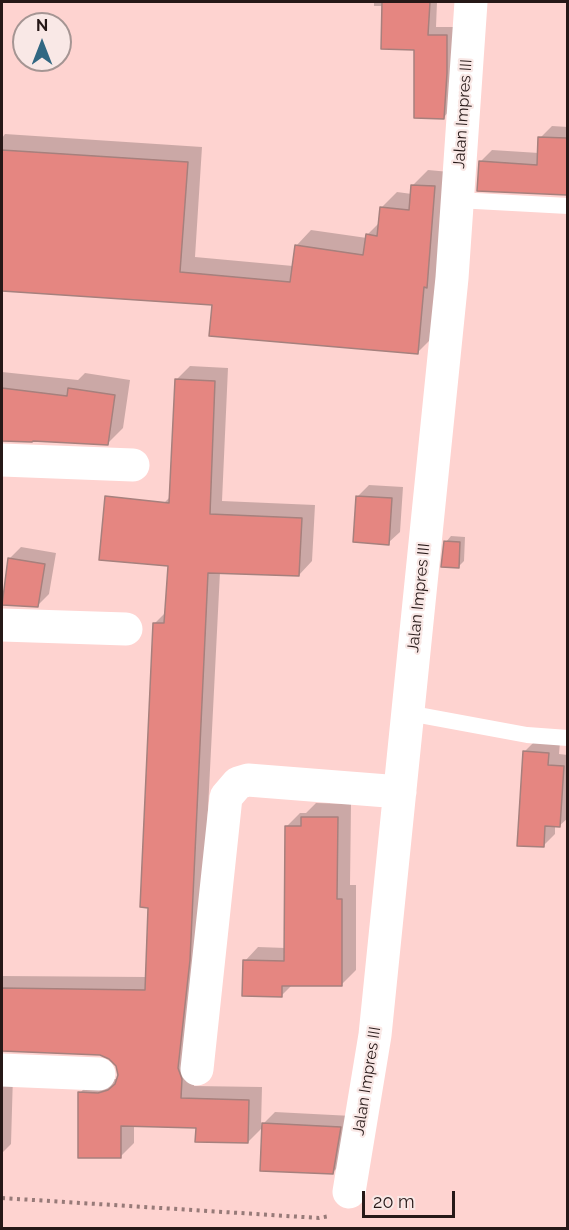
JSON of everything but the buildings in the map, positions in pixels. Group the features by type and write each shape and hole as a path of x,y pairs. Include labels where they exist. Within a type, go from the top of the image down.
{"street":[{"name":"Jalan Impres III","path":"349,1192 375,1035 400,792 452,278 471,2"},
{"path":"2,460 133,465"},
{"path":"2,625 126,629"},
{"path":"197,1069 226,797 238,783 248,780 400,792"},
{"path":"2,1070 99,1074"}],"lane":[{"path":"457,200 567,206"},
{"path":"408,713 527,735 567,738"}],"path":[{"path":"2,1198 319,1218 337,1214 344,1206 349,1192"}]}
